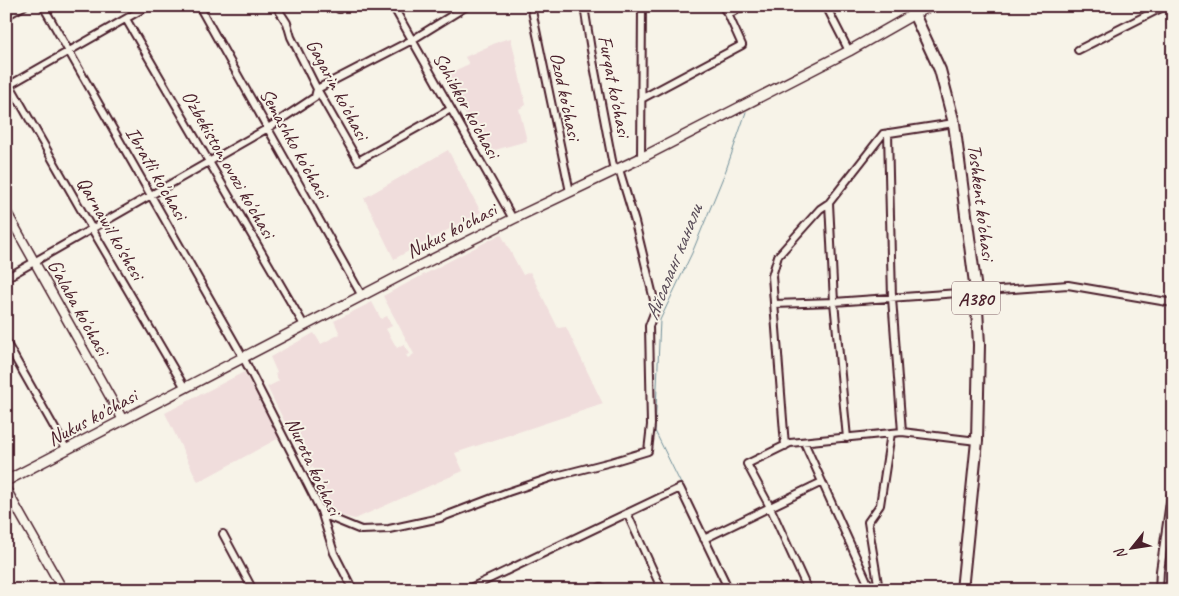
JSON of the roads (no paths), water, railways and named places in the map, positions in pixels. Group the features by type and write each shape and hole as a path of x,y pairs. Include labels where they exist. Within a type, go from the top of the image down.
{"highway":[{"name":"Toshkent ko'chasi","path":"912,10 940,70 954,122 976,291 979,345 977,441 962,590"}],"main road":[{"name":"Nukus ko'chasi","path":"6,481 304,325 513,219 640,158 849,51 912,10"}],"street":[{"path":"6,16 24,6"},
{"name":"Ibratli ko'chasi","path":"43,6 243,357"},
{"path":"8,86 148,6"},
{"name":"Semashko ko'chasi","path":"199,6 362,296"},
{"name":"Gagarin ko'chasi","path":"276,6 287,23 291,37 317,89 358,161 451,110"},
{"name":"Sohibkor ko'chasi","path":"393,6 513,219"},
{"path":"6,278 268,128 315,97 317,89 412,40 467,6"},
{"name":"Ozod ko'chasi","path":"531,6 570,192"},
{"name":"Furqat ko'chasi","path":"322,514 361,530 389,529 440,518 556,476 648,451 651,425 649,326 656,308 635,222 616,170 591,50 584,6"},
{"path":"640,158 642,6"},
{"path":"641,99 742,45 728,14 722,6"},
{"path":"728,14 744,6"},
{"path":"826,6 849,51"},
{"path":"912,10 932,6"},
{"path":"1078,50 1165,6"},
{"name":"O'zbekiston ovozi ko'chasi","path":"126,19 304,325"},
{"name":"Qarnawil ko'shesi","path":"8,86 185,388"},
{"path":"785,446 772,276 778,256 820,210 829,203 883,134 954,122"},
{"path":"888,133 892,298 902,432"},
{"path":"829,203 834,302 847,438"},
{"name":"G'alaba ko'chasi","path":"6,210 123,420"},
{"path":"774,304 834,302 1068,285 1173,303"},
{"path":"6,342 67,450"},
{"name":"Nurota ko'chasi","path":"243,357 322,514 334,553 353,590"},
{"path":"808,590 770,508 747,464 790,443 902,432 977,441"},
{"path":"879,590 868,522 880,505 891,433"},
{"path":"804,442 871,590"},
{"path":"704,539 822,482"},
{"path":"466,590 479,587 680,488 729,590"},
{"path":"6,490 63,590"},
{"path":"1159,590 1160,571 1173,492"},
{"path":"627,513 662,590"},
{"path":"223,534 253,590"}],"waterway":[{"name":"Айсаланг канали","path":"682,486 655,431 660,320 692,253 726,170 746,112"},
{"name":"Айсаланг канали","path":"693,507 707,535"},
{"name":"Айсаланг канали","path":"710,541 734,590"}]}
